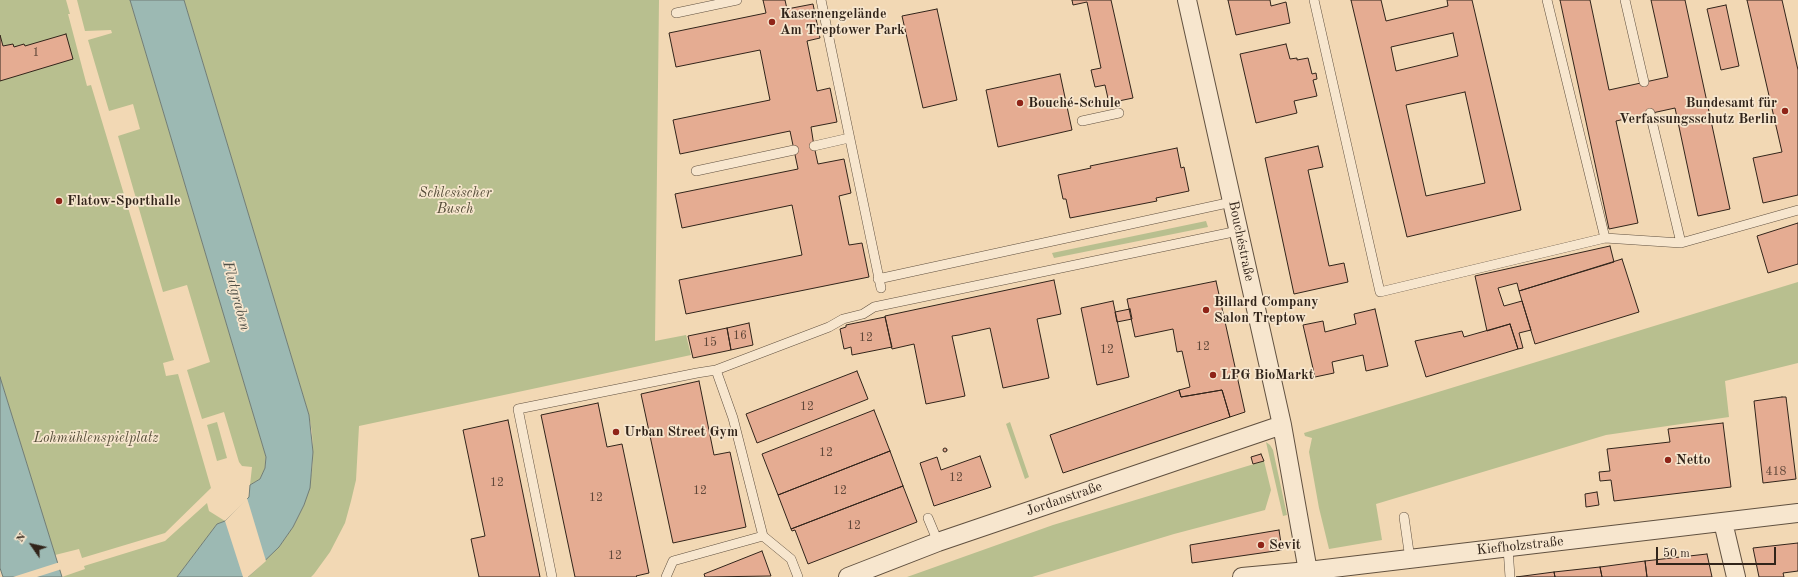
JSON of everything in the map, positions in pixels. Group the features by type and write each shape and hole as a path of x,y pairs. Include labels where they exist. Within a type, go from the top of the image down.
{"street":[{"name":"Bouchéstraße","path":"1187,0 1282,425 1309,574"},
{"name":"Jordanstraße","path":"848,577 938,542 1282,425"},
{"name":"Kiefholzstraße","path":"1242,577 1309,574 1410,559 1798,513"},
{"path":"1723,522 1736,577"}],"lane":[{"path":"676,12 737,0"},
{"path":"821,0 880,283 1232,202"},
{"path":"1314,0 1380,292 1605,238 1681,243 1798,210"},
{"path":"1547,0 1605,238"},
{"path":"1625,0 1644,82"},
{"path":"1082,121 1119,113"},
{"path":"1650,113 1681,243"},
{"path":"814,146 849,138"},
{"path":"696,171 794,150"},
{"path":"552,577 518,410 716,370 829,327 843,319 863,314 874,308 1238,231"},
{"path":"716,370 733,418 763,536 791,559 798,577"},
{"path":"1404,517 1410,559"},
{"path":"928,518 938,542"},
{"path":"666,577 673,561 763,536"},
{"path":"1508,548 1510,577"}],"green space":[{"name":"Lohmühlenspielplatz","path":"0,0 66,0 70,14 68,14 87,86 91,85 174,360 163,363 166,376 178,374 211,488 165,533 82,558 79,549 55,555 0,377"},
{"path":"77,0 130,0 266,457 265,468 260,479 250,485 252,467 242,466 239,462 224,412 202,419 187,370 210,362 187,285 163,292 118,136 140,129 133,104 109,111 88,40 112,33 111,30 85,31"},
{"name":"Schlesischer Busch","path":"184,0 659,0 655,341 686,335 691,355 359,426 356,480 345,523 330,552 314,574 311,577 248,577 279,547 293,527 304,505 312,471 312,433 309,415"},
{"path":"1206,221 1208,227 1054,258 1052,253"},
{"path":"1798,282 1798,363 1725,381 1729,417 1606,435 1376,504 1382,540 1329,549 1319,508 1309,452 1312,438 1305,436 1304,433"},
{"path":"217,422 227,458 217,461 207,425"},
{"path":"1010,422 1029,477 1025,479 1006,424"},
{"path":"1266,442 1273,450 1287,515 1283,516"},
{"path":"1264,461 1271,490 1265,510 1174,534 1032,577 907,577 1053,525"},
{"path":"207,503 209,511 225,521 217,524 177,577 62,577 85,569 84,566 165,541"}],"water":[{"name":"Flutgraben","path":"130,0 184,0 309,415 313,452 310,488 304,505 293,527 279,547 248,577 177,577 217,524 225,521 249,497 250,485 260,479 265,468 266,457"},
{"path":"0,377 62,577 3,577 0,568"}],"pier":[{"path":"247,498 266,561 248,577 243,577 225,521"},
{"path":"60,562 62,569 37,577 13,577"}],"building":[{"path":"763,0 785,0 787,9 813,4 820,38 807,41 817,91 830,88 837,122 811,127 814,146 818,164 844,159 851,193 839,196 849,245 862,243 869,277 686,314 679,280 802,255 792,205 682,228 675,194 798,169 790,131 680,154 673,120 770,100 760,50 676,67 669,33 766,13"},
{"path":"1072,0 1111,0 1133,98 1109,103 1105,85 1095,87 1091,70 1101,68 1087,2 1073,5"},
{"path":"1228,0 1270,0 1271,6 1286,2 1290,23 1236,35"},
{"path":"1351,0 1381,0 1386,21 1448,6 1447,0 1472,0 1521,210 1407,237","holes":["1453,33 1458,56 1396,71 1391,47","1465,92 1485,183 1426,196 1406,105"]},
{"path":"1560,0 1590,0 1609,90 1668,77 1651,0 1685,0 1730,209 1698,216 1675,108 1616,121 1638,223 1609,229"},
{"name":"Bundesamt für Verfassungsschutz Berlin","path":"1747,0 1782,0 1798,70 1798,195 1763,203 1753,158 1782,152"},
{"path":"1726,5 1739,66 1721,70 1707,9"},
{"path":"937,9 957,100 923,108 902,16"},
{"path":"66,34 73,59 0,81 0,35 3,46 13,44 14,47 24,44 25,46"},
{"path":"1286,44 1290,59 1297,58 1297,60 1308,58 1312,74 1316,73 1317,79 1313,80 1317,96 1294,101 1297,113 1256,123 1240,54"},
{"path":"1060,74 1072,130 998,147 986,90"},
{"path":"1318,146 1323,167 1308,170 1329,266 1344,263 1348,282 1294,294 1265,158"},
{"path":"1177,148 1181,168 1184,167 1189,191 1156,198 1157,201 1070,218 1066,199 1063,199 1058,175 1091,168 1090,166"},
{"path":"1798,223 1798,264 1768,273 1757,236"},
{"path":"1610,246 1614,262 1519,291 1517,283 1498,288 1504,306 1522,301 1531,330 1519,333 1523,348 1518,349 1510,324 1487,331 1475,276"},
{"path":"1622,259 1639,312 1535,344 1519,291"},
{"path":"1054,280 1061,314 1037,319 1049,378 1003,388 990,328 952,336 965,396 926,404 914,344 892,349 885,316"},
{"path":"1216,281 1245,412 1230,417 1222,390 1181,397 1179,390 1190,387 1182,351 1177,352 1173,329 1135,337 1127,299"},
{"path":"1113,301 1129,377 1097,385 1081,308"},
{"path":"1130,309 1132,319 1117,322 1115,312"},
{"path":"1375,309 1388,366 1366,371 1363,355 1332,362 1334,373 1315,377 1303,325 1323,321 1325,332 1356,324 1354,314"},
{"path":"885,317 892,347 852,355 851,347 844,349 840,329 846,327 846,325"},
{"path":"749,323 753,345 731,350 727,328"},
{"path":"1510,324 1518,349 1426,377 1415,341 1462,331 1464,337"},
{"path":"727,328 731,350 693,358 688,336"},
{"path":"857,371 868,399 757,443 746,414"},
{"path":"699,381 714,455 730,452 746,527 673,543 641,394"},
{"path":"1179,390 1181,397 1222,390 1230,417 1063,473 1050,435"},
{"path":"1786,397 1796,479 1763,483 1754,401"},
{"path":"598,403 607,447 622,444 649,573 636,576 637,577 575,577 541,415"},
{"path":"874,410 890,451 778,495 762,454"},
{"path":"508,420 540,577 479,577 471,539 485,536 463,430"},
{"name":"Netto","path":"1723,423 1731,487 1614,501 1611,480 1600,481 1599,472 1610,471 1607,449 1670,442 1668,429"},
{"path":"943,448 947,448 947,452 943,452"},
{"path":"890,451 903,486 791,529 778,495"},
{"path":"1261,454 1264,461 1253,464 1251,457"},
{"path":"980,456 991,487 934,506 920,463 937,457 941,470"},
{"path":"903,486 917,522 808,564 795,530 792,531 791,529"},
{"path":"1597,492 1599,505 1586,507 1585,494"},
{"path":"1279,530 1282,550 1192,563 1190,545"},
{"path":"1798,543 1798,571 1783,573 1784,577 1759,577 1753,548"},
{"path":"762,551 771,576 705,577 704,574"},
{"path":"1707,554 1712,577 1647,577 1645,561"},
{"path":"1645,561 1647,577 1602,577 1600,567"},
{"path":"1600,567 1602,577 1555,577 1554,572"},
{"path":"1554,572 1555,577 1516,577"}],"place":[{"name":"Kasernengelände Am Treptower Park","path":"772,22"},
{"name":"Bouché-Schule","path":"1020,103"},
{"name":"Bundesamt für Verfassungsschutz Berlin","path":"1785,111"},
{"name":"Flatow-Sporthalle","path":"59,201"},
{"name":"Billard Company Salon Treptow","path":"1206,310"},
{"name":"LPG BioMarkt","path":"1213,375"},
{"name":"Urban Street Gym","path":"616,432"},
{"name":"Netto","path":"1668,460"},
{"name":"Sevit","path":"1261,545"}]}
